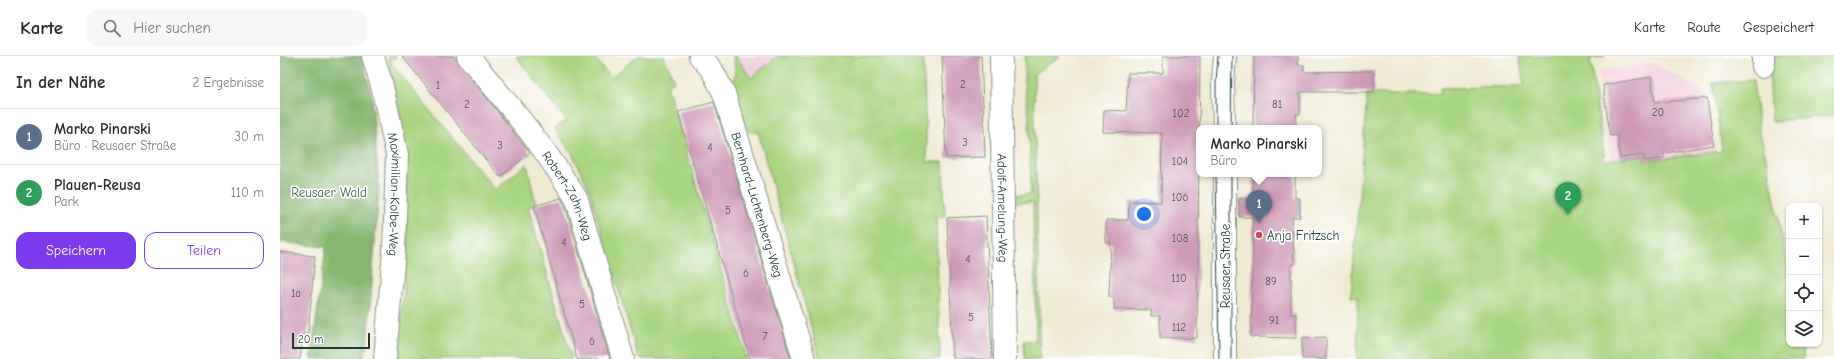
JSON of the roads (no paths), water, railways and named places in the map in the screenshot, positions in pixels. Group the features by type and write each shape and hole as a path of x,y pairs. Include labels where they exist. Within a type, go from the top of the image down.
{"street":[{"name":"Maximilian-Kolbe-Weg","path":"373,56 382,86 397,154 394,251 385,359"},
{"name":"Robert-Zahn-Weg","path":"468,56 516,114 563,177 577,200 623,359"},
{"name":"Bernhard-Lichtenberg-Weg","path":"700,56 712,70 724,92 804,359"},
{"name":"Adolf-Amelung-Weg","path":"1001,56 1005,359"},
{"path":"1224,125 1223,82 1225,56"},
{"name":"Reusaer Straße","path":"1225,177 1225,359"}],"tram line":[{"path":"1216,125 1216,82 1218,56"},
{"path":"1231,125 1232,56"},
{"path":"1216,177 1219,359"},
{"path":"1231,177 1231,359"}],"place":[{"name":"Plauen-Reusa","path":"1568,215"},
{"name":"Marko Pinarski","path":"1259,223"},
{"name":"Anja Fritzsch","path":"1259,235"}],"park label":[{"name":"Reusaer Wald","path":"329,192"}]}
